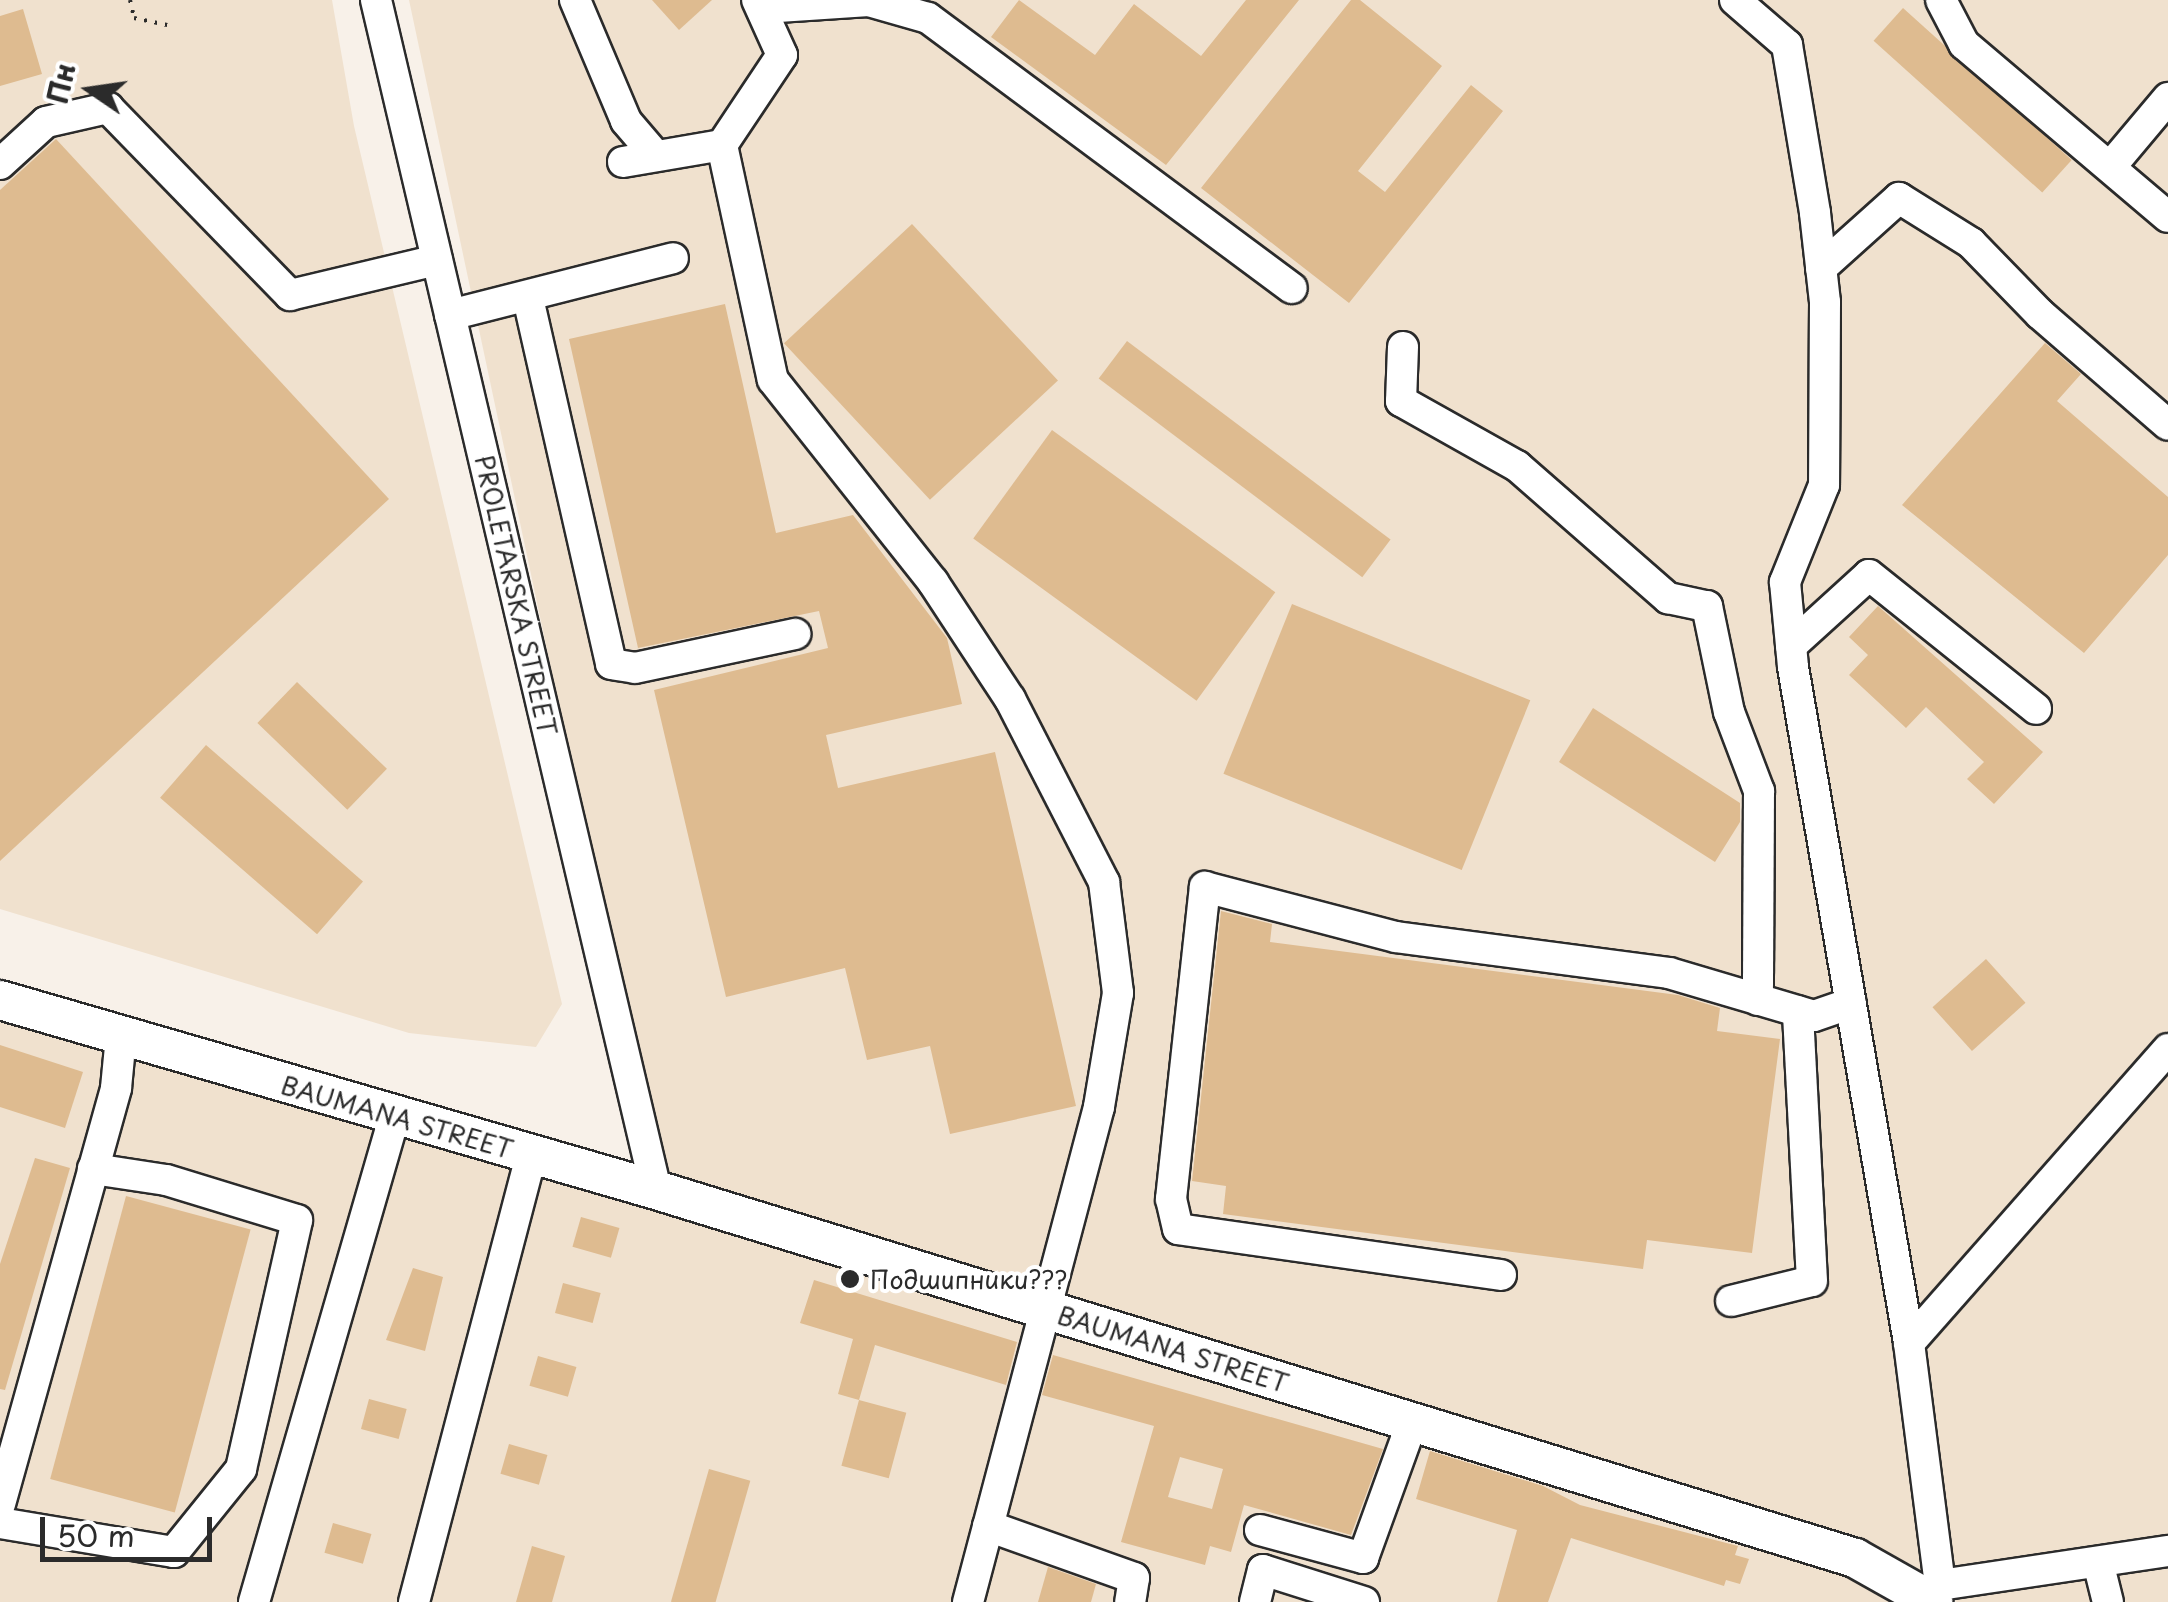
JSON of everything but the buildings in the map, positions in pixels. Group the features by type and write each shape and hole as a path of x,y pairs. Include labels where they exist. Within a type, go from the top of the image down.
{"main road":[{"name":"BAUMANA STREET","path":"0,1000 394,1118 656,1190 1854,1558 1935,1596"}],"street":[{"name":"PROLETARSKA STREET","path":"376,0 656,1190"},
{"path":"575,0 626,121 656,156"},
{"path":"1735,0 1787,46 1821,268 1824,485 1785,582 1791,646 1909,1343 1935,1596 2168,1551"},
{"path":"1941,0 1964,44 2168,216"},
{"path":"968,1602 1098,1107 1118,993 1104,882 1010,700 933,582 773,380 722,145 782,54 760,4 869,1 928,18 1292,288"},
{"path":"2111,166 2168,98"},
{"path":"0,164 46,122 108,108 290,294 437,260"},
{"path":"623,162 722,145"},
{"path":"1821,268 1899,198 1971,243 2040,314 2168,425"},
{"path":"450,315 673,258"},
{"path":"528,298 612,664 636,668 795,634"},
{"path":"1404,347 1401,401 1516,466 1668,598 1707,606 1729,712 1759,791 1758,1000"},
{"path":"1791,646 1868,575 2036,709"},
{"path":"1501,1274 1178,1229 1171,1198 1205,888 1396,938 1669,973 1814,1016 1851,1003"},
{"path":"1730,1302 1812,1281 1802,1190 1798,1012"},
{"path":"0,1504 116,1088 122,1036"},
{"path":"1909,1343 2168,1050"},
{"path":"254,1602 394,1118"},
{"path":"414,1602 531,1156"},
{"path":"0,1523 174,1552 241,1469 297,1220 166,1180 92,1170"},
{"path":"1260,1530 1363,1558 1412,1422"},
{"path":"988,1526 1134,1578 1130,1602"},
{"path":"2098,1562 2108,1602"},
{"path":"1255,1602 1263,1570 1364,1602"}],"path":[{"path":"130,0 134,18 167,25"}],"shaded area":[{"path":"0,0 332,0 354,126 562,1004 536,1047 409,1033 0,909"},
{"path":"409,0 2168,0 2168,1602 1957,1602 1915,1572 659,1177"},
{"path":"0,1015 652,1203 1850,1571 1910,1602 0,1602"}],"place":[{"name":"Подшипники???","path":"850,1279"}]}
